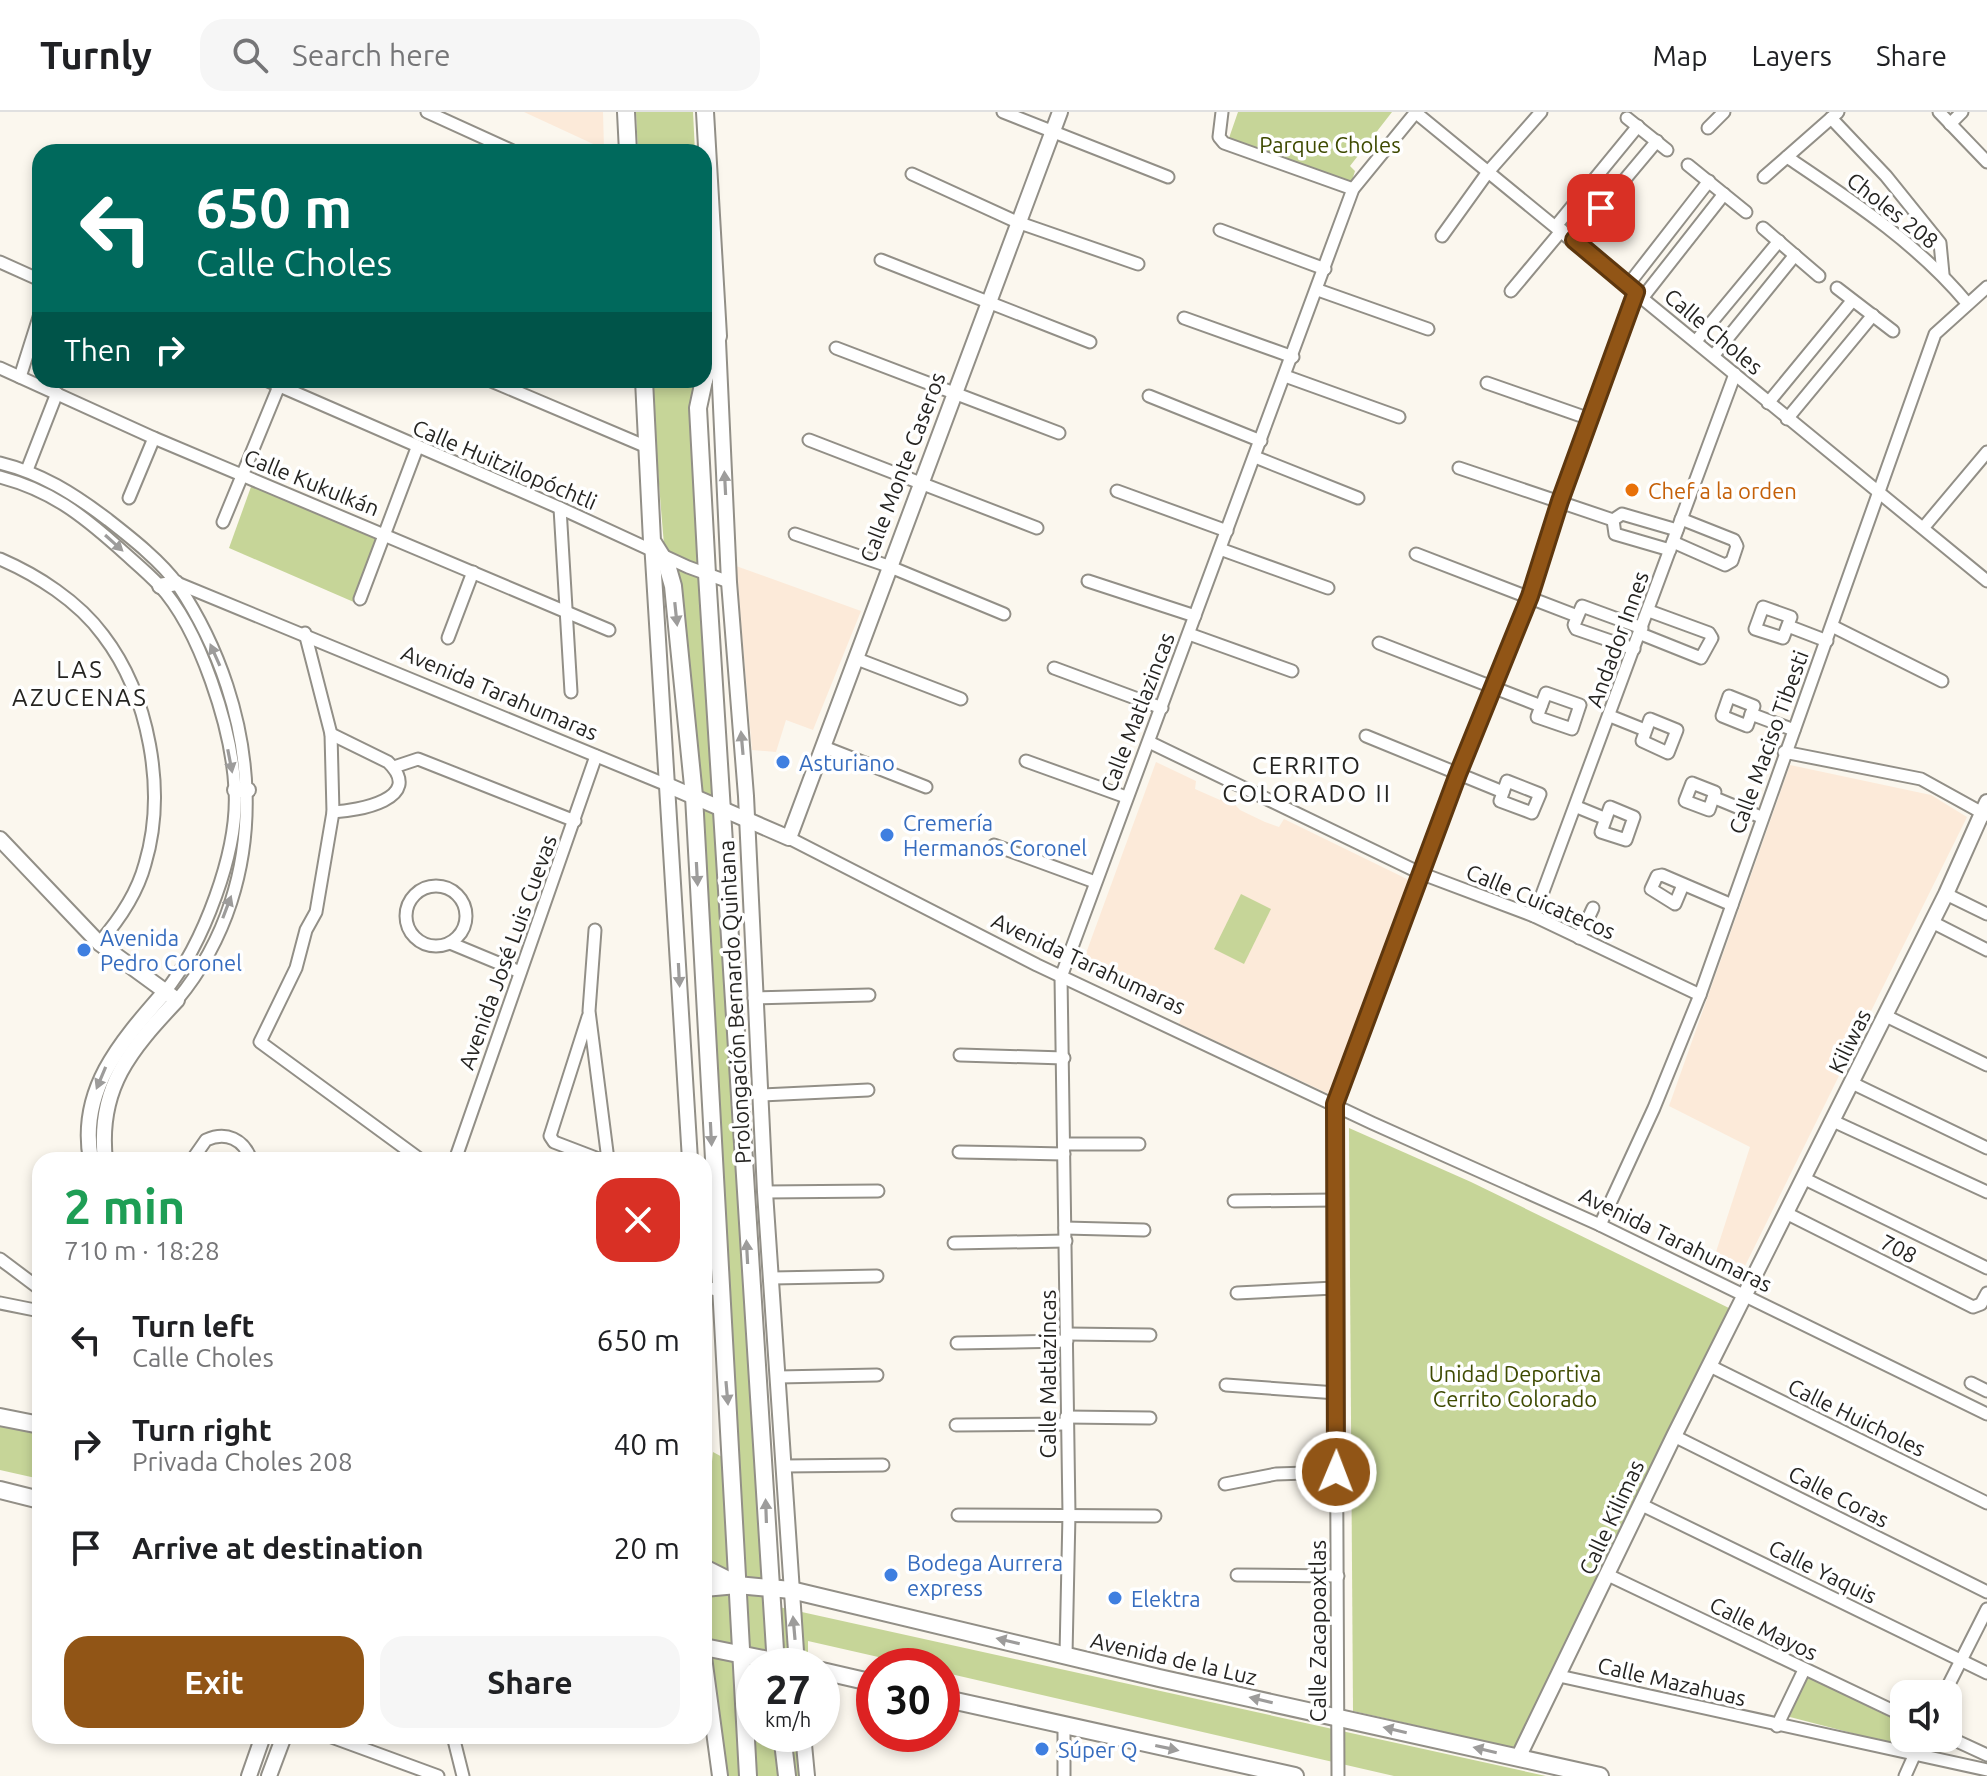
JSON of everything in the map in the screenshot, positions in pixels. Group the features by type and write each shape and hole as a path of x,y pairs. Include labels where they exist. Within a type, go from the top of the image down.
{"main road":[{"path":"626,112 628,144"},
{"name":"Prolongación Bernardo Quintana","path":"705,112 707,144"},
{"name":"Prolongación Bernardo Quintana","path":"712,233 718,336 712,355"},
{"name":"Prolongación Bernardo Quintana","path":"644,388 655,549 673,586 694,796 706,1152"},
{"name":"Prolongación Bernardo Quintana","path":"702,388 698,408 707,574 748,1274 762,1414 775,1648"},
{"name":"Prolongación Bernardo Quintana","path":"712,1299 740,1648"},
{"path":"0,1417 32,1423"},
{"path":"0,1490 32,1498"},
{"name":"Avenida de la Luz","path":"712,1572 737,1585"},
{"name":"Avenida de la Luz","path":"712,1587 737,1585 791,1590 1600,1776"},
{"path":"712,1649 736,1653"},
{"path":"960,1702 1295,1776"},
{"name":"Prolongación Bernardo Quintana","path":"746,1752 748,1776"},
{"path":"784,1752 787,1776"}],"street":[{"path":"427,112 497,144"},
{"path":"1003,112 1168,177"},
{"name":"Calle Monte Caseros","path":"789,838 1060,112"},
{"path":"1222,112 1219,137 1224,143 1353,189"},
{"name":"Calle Matlazincas","path":"1066,1655 1069,1514 1061,977 1353,189 1416,112"},
{"name":"Calle Choles","path":"1416,112 1987,581"},
{"path":"1442,236 1488,172 1541,112"},
{"path":"1708,128 1724,112"},
{"path":"1939,112 1987,162"},
{"path":"1950,124 1962,112"},
{"path":"1764,177 1835,115 1940,243 1943,274"},
{"path":"1627,118 1667,150"},
{"path":"1511,291 1638,126"},
{"path":"1574,240 1657,141"},
{"name":"Choles 208","path":"1787,157 1862,208 1943,274 1967,303"},
{"path":"1688,165 1746,212"},
{"path":"912,174 1017,222 1138,264"},
{"path":"1636,291 1709,181"},
{"path":"1636,291 1724,194"},
{"path":"1763,228 1819,276"},
{"path":"1220,230 1325,269"},
{"path":"1696,341 1779,241"},
{"path":"1714,355 1795,255"},
{"path":"881,260 1090,342"},
{"path":"0,262 32,276"},
{"name":"Calle Maciso Tibesti","path":"1600,1225 1654,1108 1700,995 1784,752 1827,641 1876,492 1935,334 1987,287"},
{"path":"1837,288 1893,331"},
{"path":"1318,290 1428,329"},
{"name":"Calle Zacapoaxtlas","path":"1338,1776 1335,1104 1458,774 1530,596 1560,501 1636,291"},
{"path":"1768,403 1852,301"},
{"path":"1787,419 1873,315"},
{"path":"1184,318 1293,357"},
{"name":"Prolongación Bernardo Quintana","path":"718,336 729,582 747,820 765,1192 796,1648"},
{"path":"20,377 32,339"},
{"path":"836,348 1059,433"},
{"name":"Calle Kukulkán","path":"0,368 32,382"},
{"name":"Andador Innes","path":"1534,916 1577,807 1735,374"},
{"path":"1285,376 1399,417"},
{"path":"1487,383 1590,419"},
{"name":"Calle Kukulkán","path":"45,388 154,438 609,630"},
{"path":"223,522 278,388"},
{"name":"Calle Huitzilopóchtli","path":"283,388 729,582"},
{"path":"508,388 647,447"},
{"path":"27,470 57,393"},
{"path":"1149,396 1261,441"},
{"path":"129,498 154,438"},
{"path":"809,440 1037,528"},
{"path":"360,599 417,448"},
{"path":"1924,527 1987,452"},
{"path":"1255,457 1358,498"},
{"path":"0,463 27,470 92,508 125,534 176,583 215,653 233,701 242,790 236,883 199,969 170,996 125,1061 96,1123 92,1152"},
{"path":"1459,468 1613,520"},
{"path":"0,477 24,483 77,510 160,586 181,617 210,677 242,790"},
{"path":"1117,491 1227,531"},
{"path":"560,508 571,692"},
{"path":"1622,514 1679,524 1737,543 1732,561 1725,565 1671,546 1615,534 1613,520 1622,514"},
{"path":"795,534 888,566 1004,614"},
{"name":"Prolongación Bernardo Quintana","path":"655,549 690,1152"},
{"path":"1220,549 1328,588"},
{"path":"1416,554 1577,616"},
{"path":"0,559 60,594 103,634 144,720 152,766 148,851 126,907 99,943"},
{"path":"448,638 473,572"},
{"path":"1088,581 1195,616"},
{"path":"160,586 176,583"},
{"name":"Avenida Tarahumaras","path":"176,583 305,633 789,838 1061,977 1600,1225 1986,1412"},
{"path":"1634,649 1576,629 1577,616 1584,606 1701,658 1712,638 1709,633 1649,611"},
{"path":"1788,626 1827,641"},
{"path":"1832,626 1942,681"},
{"path":"305,633 331,734 333,812 316,912 306,930 296,968 260,1042 410,1152"},
{"path":"1189,634 1292,671"},
{"path":"1379,643 1541,706"},
{"path":"857,659 961,699"},
{"path":"1054,668 1162,708"},
{"path":"1751,714 1794,730"},
{"path":"1610,716 1645,730"},
{"path":"331,734 370,750 394,767 397,785 381,804 362,811 333,812"},
{"path":"1366,736 1503,792"},
{"name":"Calle Cuicatecos","path":"1149,742 1420,873 1534,916 1700,995"},
{"path":"824,747 926,787"},
{"path":"1784,752 1921,779 1985,810"},
{"name":"Avenida José Luis Cuevas","path":"458,1152 596,756"},
{"path":"394,767 418,759 575,821"},
{"path":"1026,761 1126,797"},
{"path":"1715,798 1761,817"},
{"path":"1577,807 1604,818"},
{"name":"Kiliwas","path":"1745,1297 1985,810"},
{"path":"0,839 99,943 170,996"},
{"path":"994,845 1095,882"},
{"path":"1683,885 1732,905"},
{"path":"450,943 458,937 466,919 461,900 446,888 436,886 418,892 407,908 408,927 413,936 430,946 450,943 520,972"},
{"path":"1946,894 1987,914"},
{"path":"1579,938 1593,908"},
{"path":"1932,922 1987,950"},
{"path":"595,930 589,1011 607,1152"},
{"path":"754,998 869,995"},
{"path":"580,1152 558,1144 550,1136 589,1011"},
{"path":"1886,1016 1987,1065"},
{"path":"960,1055 1064,1058"},
{"path":"1852,1083 1987,1148"},
{"path":"760,1095 868,1090"},
{"path":"1833,1121 1987,1192"},
{"path":"96,1123 103,1152"},
{"path":"198,1152 206,1140 227,1136 243,1145 247,1152"},
{"path":"959,1152 1139,1144"},
{"name":"708","path":"1805,1179 1987,1268"},
{"path":"765,1192 878,1191"},
{"path":"1234,1201 1335,1200"},
{"name":"708","path":"1788,1214 1973,1307 1981,1304 1987,1293"},
{"path":"954,1243 1144,1230"},
{"path":"0,1259 32,1283"},
{"path":"772,1278 877,1276"},
{"path":"1237,1293 1334,1288"},
{"name":"Calle Kilimas","path":"1518,1758 1745,1297"},
{"path":"0,1303 32,1309"},
{"path":"957,1343 1150,1335"},
{"name":"Calle Huicholes","path":"1710,1366 1987,1503"},
{"path":"778,1377 877,1375"},
{"path":"1971,1383 1987,1391"},
{"path":"1226,1385 1337,1393"},
{"path":"956,1425 1150,1418"},
{"name":"Calle Coras","path":"1674,1436 1987,1592"},
{"path":"783,1466 883,1465"},
{"path":"1225,1484 1276,1474 1336,1472"},
{"name":"Calle Yaquis","path":"1642,1505 1987,1673"},
{"path":"958,1515 1155,1516"},
{"path":"1237,1575 1338,1576"},
{"name":"Calle Mayos","path":"1608,1575 1890,1710"},
{"path":"1952,1680 1987,1609"},
{"path":"1777,1726 1804,1670"},
{"name":"Calle Mazahuas","path":"1559,1676 1987,1770"},
{"path":"712,1716 720,1776"},
{"path":"1064,1725 1064,1776"},
{"path":"1962,1743 1987,1755"},
{"path":"249,1776 260,1744"},
{"path":"269,1776 281,1744"},
{"path":"351,1744 438,1776"},
{"path":"455,1744 463,1776"},
{"path":"805,1752 807,1776"},
{"path":"1905,1776 1915,1754"}],"shaded area":[{"path":"524,112 603,112 604,144 593,144"},
{"path":"736,566 861,611 813,730 786,720 776,752 752,750"},
{"path":"1156,762 1196,781 1195,789 1220,800 1226,795 1240,810 1265,822 1279,827 1284,819 1409,880 1329,1094 1179,1024 1182,1016 1081,967"},
{"path":"1790,765 1931,795 1967,817 1743,1270 1714,1258 1750,1147 1669,1106"}],"green space":[{"path":"636,112 693,112 695,144 638,144"},
{"name":"Parque Choles","path":"1238,112 1392,112 1350,166 1355,171 1351,184 1229,138"},
{"path":"652,388 696,388 690,422 770,1605 1546,1776 1394,1776 960,1676 960,1648 856,1648 856,1652 808,1641 808,1648 736,1648 736,1752 810,1752 811,1776 714,1776 710,1744 712,1464 713,1452 726,1459 727,1248 713,1038 667,574"},
{"path":"252,484 378,538 356,603 229,548"},
{"path":"1241,894 1271,909 1244,964 1214,949"},
{"name":"Unidad Deportiva Cerrito Colorado","path":"1349,1128 1471,1182 1733,1310 1520,1749 1353,1711"},
{"path":"0,1422 32,1429 32,1477 0,1470"},
{"path":"1804,1675 1890,1717 1890,1743 1786,1716"}],"place":[{"name":"Chef a la orden","path":"1632,490"},
{"name":"Asturiano","path":"783,762"},
{"name":"Cremería Hermanos Coronel","path":"887,835"},
{"name":"Avenida Pedro Coronel","path":"84,950"},
{"name":"Bodega Aurrera express","path":"891,1575"},
{"name":"Elektra","path":"1115,1598"},
{"name":"Súper Q","path":"1042,1749"}],"district":[{"name":"LAS AZUCENAS","path":"80,683"},
{"name":"CERRITO COLORADO II","path":"1307,779"}],"route":[{"path":"1336,1472 1335,1104 1458,774 1530,596 1560,501 1636,292 1574,240 1601,208"}]}
